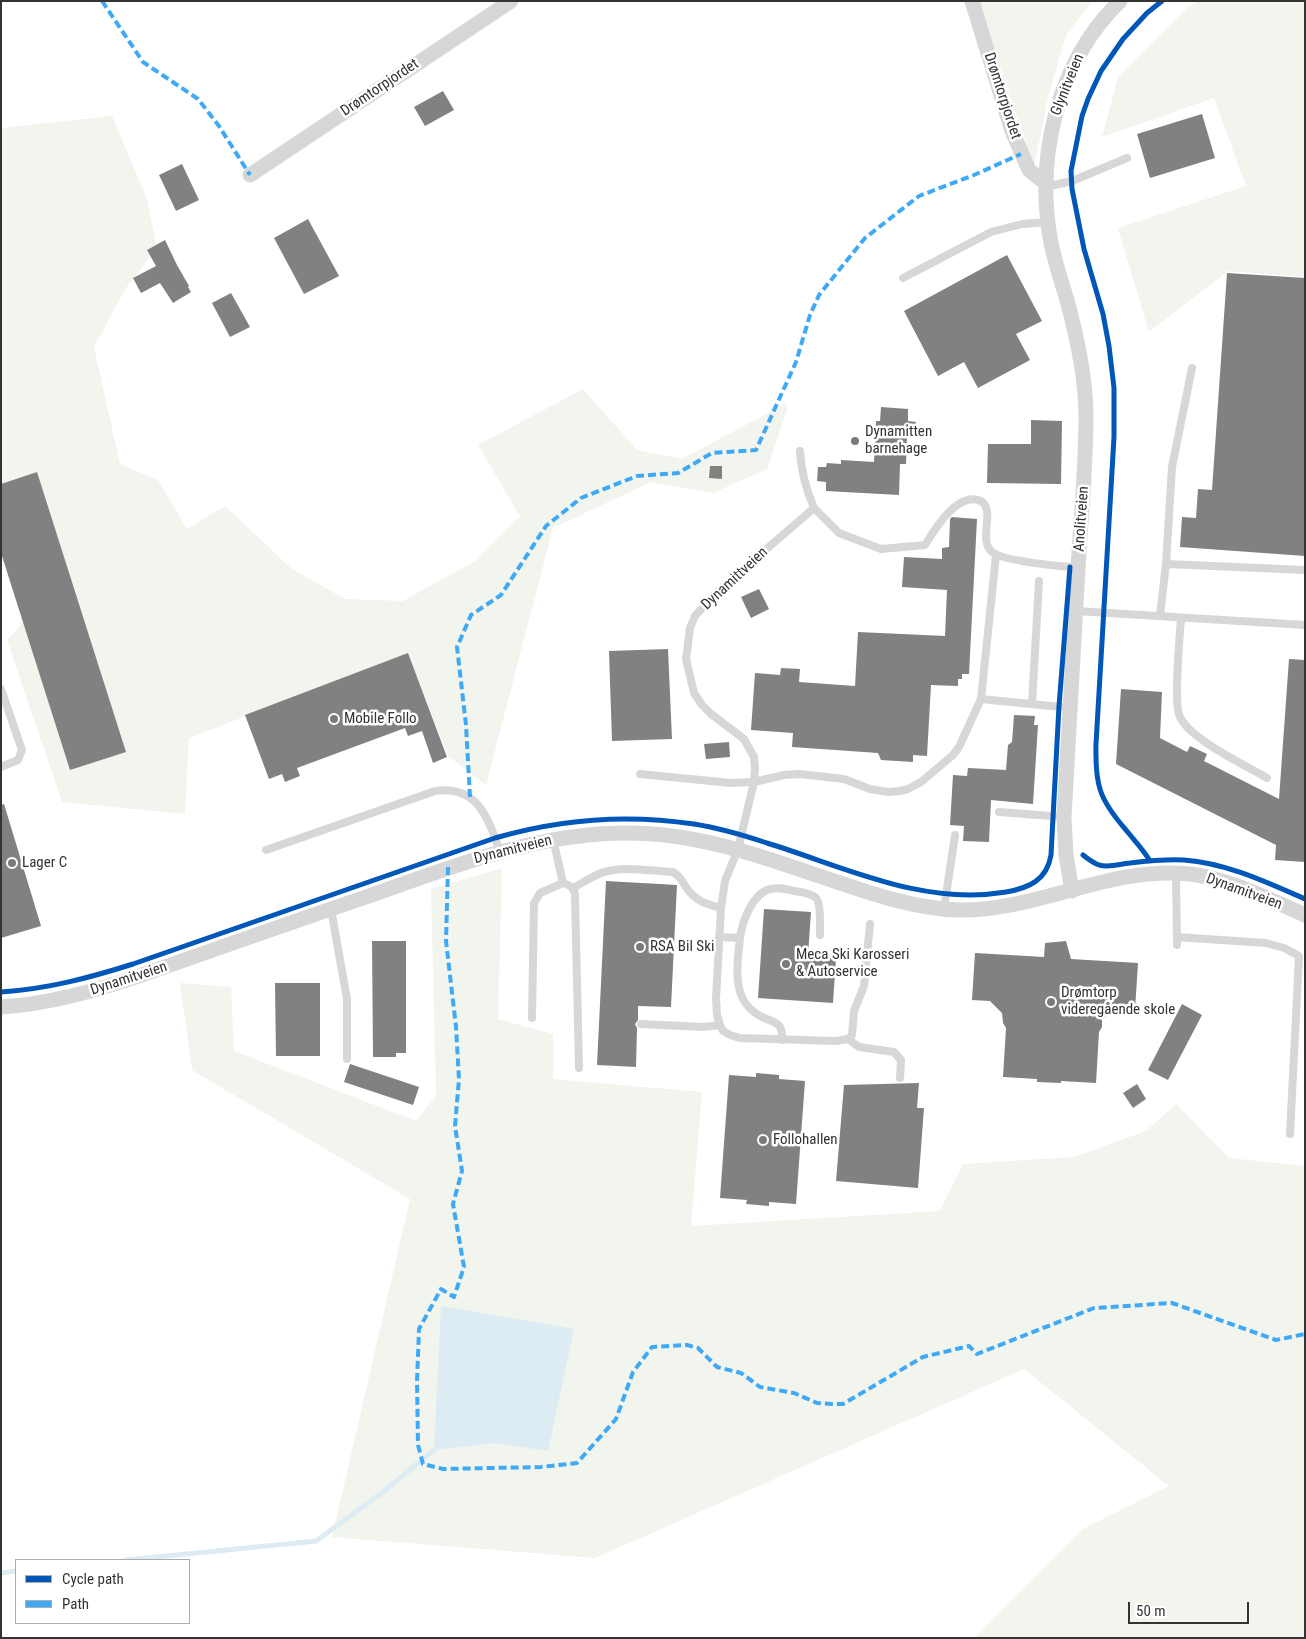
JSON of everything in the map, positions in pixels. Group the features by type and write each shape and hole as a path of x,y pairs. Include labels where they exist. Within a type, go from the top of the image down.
{"street":[{"name":"Drømtorpjordet","path":"250,175 511,1"},
{"name":"Drømtorpjordet","path":"972,1 1012,131 1028,170 1045,181"},
{"name":"Glynitveien","path":"1045,181 1053,124 1067,79 1095,30 1120,1"},
{"name":"Anolitveien","path":"1045,181 1048,222 1055,260 1072,319 1085,388 1086,438 1064,817 1066,855 1072,891"},
{"name":"Dynamitveien","path":"1,1007 45,1002 88,992 140,976 448,868 500,852 553,839 596,834 640,833 691,839 738,849 892,900 916,906 944,909 996,908 1037,900 1122,878 1176,873 1193,875 1228,884 1305,915"}],"lane":[{"path":"1045,181 1054,185 1072,181 1127,158"},
{"path":"903,278 991,232 1022,224 1048,222"},
{"path":"1160,615 1166,564 1172,467 1192,368"},
{"path":"800,451 801,470 806,490 814,508 839,533 881,549 925,544 953,508 962,502 978,500 983,502 987,510 987,546 990,551 996,555 1011,559 1078,567"},
{"name":"Dynamittveien","path":"720,1025 716,999 720,908 725,881 738,849 754,782 754,757 744,739 702,706 694,693 686,659 690,628 695,616 718,591 814,508"},
{"path":"640,774 731,783 754,782 784,775 800,774 844,779 888,792 908,789 921,782 953,755 959,747 981,699 996,555"},
{"path":"1166,564 1305,570"},
{"path":"1032,704 1039,582"},
{"path":"1076,611 1305,625"},
{"path":"1181,618 1178,674 1179,716 1186,726 1214,748 1267,778"},
{"path":"1,689 22,750 18,760 1,767"},
{"path":"981,699 1071,708"},
{"path":"266,850 435,791 446,790 465,794 479,806 488,822 500,852"},
{"path":"999,812 1064,817"},
{"path":"944,909 955,835"},
{"path":"553,839 563,883"},
{"path":"573,888 590,878 608,871 621,869 673,872 678,875 698,901 720,908"},
{"path":"1176,873 1177,941 1266,943 1284,948 1299,956 1290,1134"},
{"path":"532,1018 534,903 540,893 563,883 568,884 573,888 576,899 579,1068"},
{"path":"782,1040 783,1032 781,1027 751,1010 742,998 738,979 740,938 743,924 762,892 781,888 810,894 816,898 819,903 820,935"},
{"path":"332,909 347,999 347,1059"},
{"path":"641,1024 703,1028 720,1025 723,1031 730,1035 755,1039 836,1041 848,1039 852,1035 854,1011 864,986 870,924"},
{"path":"719,937 740,938"},
{"path":"848,1039 859,1047 894,1052 901,1060 900,1078"}],"shaded area":[{"path":"979,1 1092,1 1066,35 1048,97 1034,168"},
{"path":"1200,1 1305,1 1305,277 1228,271 1149,332 1118,228 1246,186 1214,98 1102,137 1118,77 1190,5"},
{"path":"112,116 146,196 157,248 126,288 94,347 120,464 158,480 187,529 225,506 292,569 345,599 403,601 475,561 520,516 478,445 583,389 637,450 682,459 785,404 788,407 767,469 713,493 651,482 553,528 486,785 448,756 408,654 189,738 185,814 62,802 7,640 28,617 1,536 1,128"},
{"path":"502,868 498,1019 553,1034 553,1079 702,1092 691,1226 940,1211 963,1164 1074,1157 1146,1131 1176,1104 1229,1158 1305,1166 1305,1638 974,1638 1083,1529 1169,1486 1024,1369 595,1558 332,1537 410,1199 192,1070 180,983 231,987 234,1051 416,1121 436,1096 431,889"},
{"path":"441,1306 574,1329 548,1451 496,1443 434,1450"}],"building":[{"path":"443,91 454,110 425,126 414,107"},
{"path":"1202,114 1215,158 1150,178 1137,134"},
{"path":"182,164 199,200 176,211 159,175"},
{"path":"308,219 339,276 304,294 274,238"},
{"path":"165,240 191,292 173,303 160,283 141,293 133,278 156,266 147,250"},
{"path":"1007,255 1042,321 1016,334 1030,360 978,388 964,362 938,376 904,311"},
{"path":"1227,273 1305,278 1305,556 1180,547 1182,517 1196,518 1198,489 1212,490"},
{"path":"231,293 250,327 230,337 212,303"},
{"path":"881,407 908,409 908,421 916,422 916,436 907,436 906,464 900,464 899,495 826,491 826,482 817,481 818,467 826,467 827,463 841,464 841,460 874,462 876,421 880,421"},
{"path":"1031,420 1062,421 1061,484 987,483 988,444 1031,444"},
{"path":"710,466 722,466 722,479 709,478"},
{"path":"37,472 126,752 70,770 1,553 1,484"},
{"path":"952,517 977,519 969,674 962,674 962,679 958,679 958,686 931,685 927,756 913,755 913,762 881,760 878,753 792,747 793,733 751,730 755,673 780,675 781,668 800,669 799,682 855,686 858,632 945,636 947,590 902,587 904,557 942,559 942,548 949,547 950,519"},
{"path":"759,589 769,609 751,618 741,597"},
{"path":"668,649 672,739 612,741 609,651"},
{"path":"408,653 447,757 433,763 422,731 408,736 405,728 297,768 300,776 285,782 282,774 269,779 245,715"},
{"path":"1289,659 1305,660 1305,862 1275,860 1276,845 1116,764 1121,689 1162,692 1160,738 1187,752 1190,746 1207,754 1204,761 1279,799"},
{"path":"1014,715 1035,716 1034,725 1038,725 1033,804 991,800 989,842 963,841 964,826 950,825 953,775 967,776 968,768 1006,770 1008,745 1012,742"},
{"path":"729,742 730,757 706,759 704,744"},
{"name":"Lager C","path":"4,804 41,926 1,938 1,805"},
{"path":"606,881 677,885 671,1007 638,1006 638,1020 635,1024 637,1028 636,1067 597,1065"},
{"path":"764,909 811,912 808,956 836,958 833,1003 758,998"},
{"path":"372,941 406,941 406,1053 396,1053 396,1057 373,1057"},
{"path":"1066,941 1071,959 1138,963 1135,1010 1118,1008 1102,1019 1102,1027 1099,1032 1096,1083 1037,1082 1037,1079 1003,1077 1006,1028 1003,1023 1002,1013 990,1001 972,1000 975,953 1044,957 1045,943"},
{"path":"275,983 320,983 320,1056 276,1056"},
{"path":"1182,1004 1202,1015 1168,1080 1148,1070"},
{"path":"350,1064 419,1087 413,1105 344,1082"},
{"name":"Follohallen","path":"756,1073 779,1075 779,1079 805,1081 796,1204 769,1202 769,1206 746,1204 747,1200 720,1198 729,1075 756,1077"},
{"path":"919,1083 917,1108 924,1108 918,1188 836,1181 844,1085"},
{"path":"1137,1084 1146,1099 1133,1108 1123,1093"}],"waterway":[{"path":"136,1559 316,1541 383,1492 434,1450"},
{"path":"1,1573 15,1571"}],"marked path":[{"path":"102,1 143,62 198,99 219,126 250,175"},
{"path":"470,797 466,725 457,647 471,615 501,595 546,526 581,498 637,476 678,473 712,453 756,450 796,362 810,315 819,295 865,238 919,196 974,175 1021,154"},
{"path":"448,867 446,941 456,1027 459,1079 455,1126 462,1171 453,1204 464,1267 454,1297 441,1289 419,1329 417,1381 418,1445 423,1464 443,1469 541,1467 577,1463 616,1419 633,1372 652,1347 687,1345 698,1348 717,1367 741,1373 760,1387 794,1393 817,1403 843,1404 923,1357 969,1346 977,1354 1094,1308 1172,1303 1276,1340 1305,1334"}],"cycle path":[{"path":"1150,861 1104,800 1100,791 1096,770 1114,437 1114,388 1103,314 1084,249 1072,189 1071,171 1082,116 1101,71 1123,39 1147,13 1162,1"},
{"path":"1,992 51,986 117,969 495,838 544,826 594,820 644,819 669,821 722,830 749,837 884,882 944,894 975,895 1006,892 1022,888 1041,877 1046,871 1051,855 1059,706 1070,567"},
{"path":"1083,855 1103,866 1163,860 1200,862 1246,874 1305,899"}],"place":[{"name":"Dynamitten barnehage","path":"855,441"},
{"name":"Mobile Follo","path":"334,719"},
{"name":"Lager C","path":"12,863"},
{"name":"RSA Bil Ski","path":"640,947"},
{"name":"Meca Ski Karosseri & Autoservice","path":"786,964"},
{"name":"Drømtorp videregående skole","path":"1051,1002"},
{"name":"Follohallen","path":"763,1140"}]}
